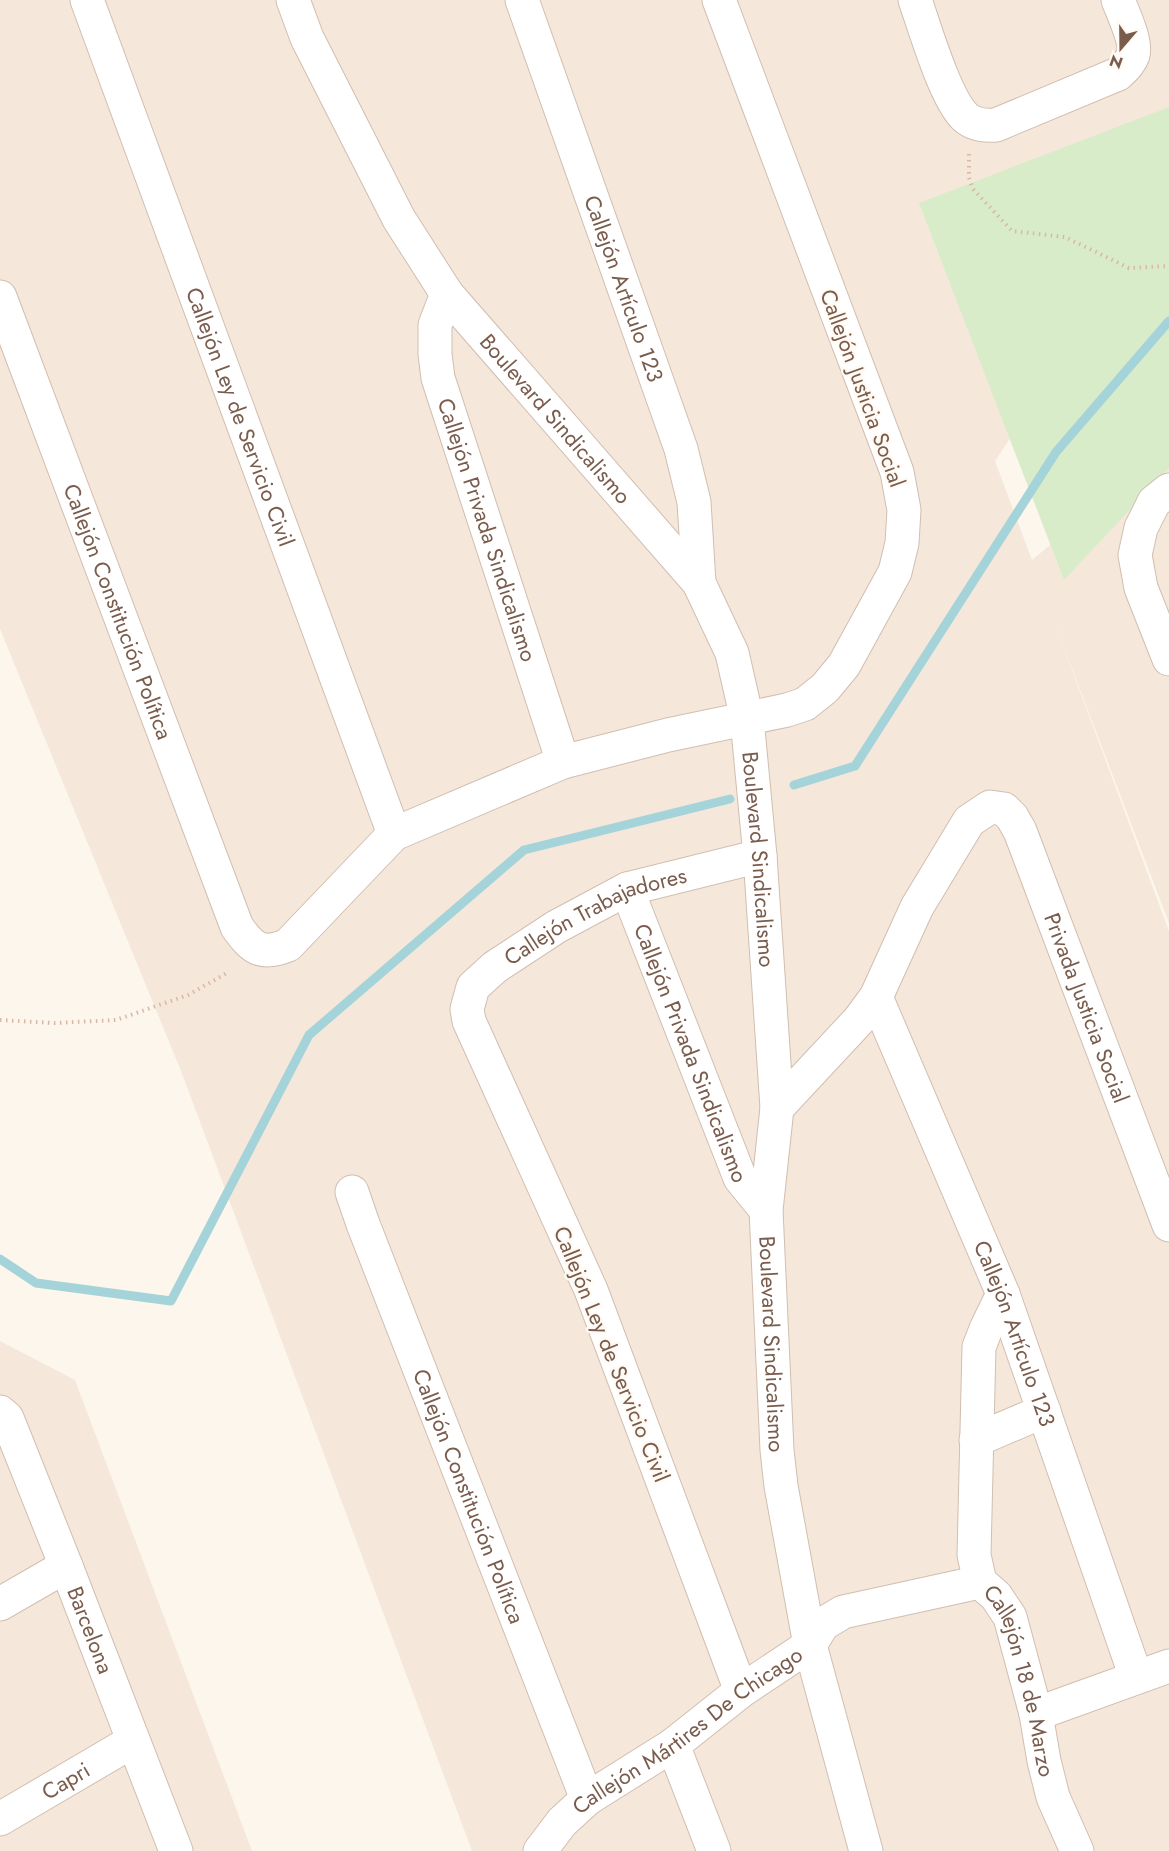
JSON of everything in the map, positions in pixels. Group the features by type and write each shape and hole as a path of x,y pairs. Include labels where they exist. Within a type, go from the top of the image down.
{"street":[{"name":"Callejón Ley de Servicio Civil","path":"87,0 394,834"},
{"name":"Boulevard Sindicalismo","path":"293,0 307,38 399,219 447,294 699,583 732,653 747,720 760,856 777,1108 766,1210 777,1450 781,1486 810,1645 866,1851"},
{"name":"Callejón Artículo 123","path":"522,0 681,449 694,502 699,583"},
{"name":"Callejón Justicia Social","path":"394,834 563,762 668,735 747,720 805,704 825,688 844,665 895,572 902,543 904,510 897,472 719,0"},
{"path":"915,0 950,95 965,116 976,124 986,126 996,125 1118,74 1126,67 1134,54 1130,32 1118,0"},
{"name":"Callejón Privada Sindicalismo","path":"447,294 435,325 438,378 563,762"},
{"name":"Callejón Constitución Política","path":"0,297 237,927 249,944 264,950 276,950 288,945 394,834"},
{"path":"1169,490 1154,502 1141,528 1135,555 1141,588 1169,659"},
{"name":"Privada Justicia Social","path":"876,997 917,907 969,821 990,807 1004,809 1020,831 1169,1226"},
{"name":"Callejón Trabajadores","path":"469,1022 467,1009 469,998 473,987 483,976 556,927 627,889 760,856"},
{"name":"Callejón Privada Sindicalismo","path":"627,889 740,1178 766,1210"},
{"name":"Callejón Artículo 123","path":"876,997 1004,1294 1136,1677"},
{"path":"777,1108 859,1020 876,997"},
{"name":"Callejón Ley de Servicio Civil","path":"469,1022 591,1290 741,1691"},
{"name":"Callejón Constitución Política","path":"352,1192 587,1799"},
{"name":"Callejón 18 de Marzo","path":"1004,1294 979,1347 974,1555 980,1582 996,1596 1010,1617 1036,1714 1053,1797 1077,1851"},
{"path":"976,1440 1044,1411"},
{"name":"Barcelona","path":"0,1412 7,1418 176,1851"},
{"path":"0,1604 66,1566"},
{"name":"Callejón Mártires De Chicago","path":"540,1851 562,1822 587,1799 673,1745 741,1691 810,1645 823,1624 843,1612 980,1582"},
{"path":"1036,1714 1169,1665"},
{"name":"Capri","path":"0,1819 133,1741"},
{"path":"673,1745 714,1851"}],"path":[{"path":"976,124 969,150 969,178 973,189 1012,231 1065,237 1129,268 1169,266"},
{"path":"0,1020 54,1023 116,1020 188,995 227,973"}],"shaded area":[{"path":"0,0 1169,0 1169,258 1128,262 995,461 1032,560 1169,446 1169,923 1055,624 1169,931 1169,1851 472,1851 181,1071 0,629"},
{"path":"0,1341 75,1380 252,1851 0,1851"}],"green space":[{"path":"1169,107 1169,468 1064,580 919,203"}],"waterway":[{"path":"794,785 855,766 1056,452 1169,321"},
{"path":"0,1259 36,1283 171,1301 309,1035 524,850 730,799"}]}
